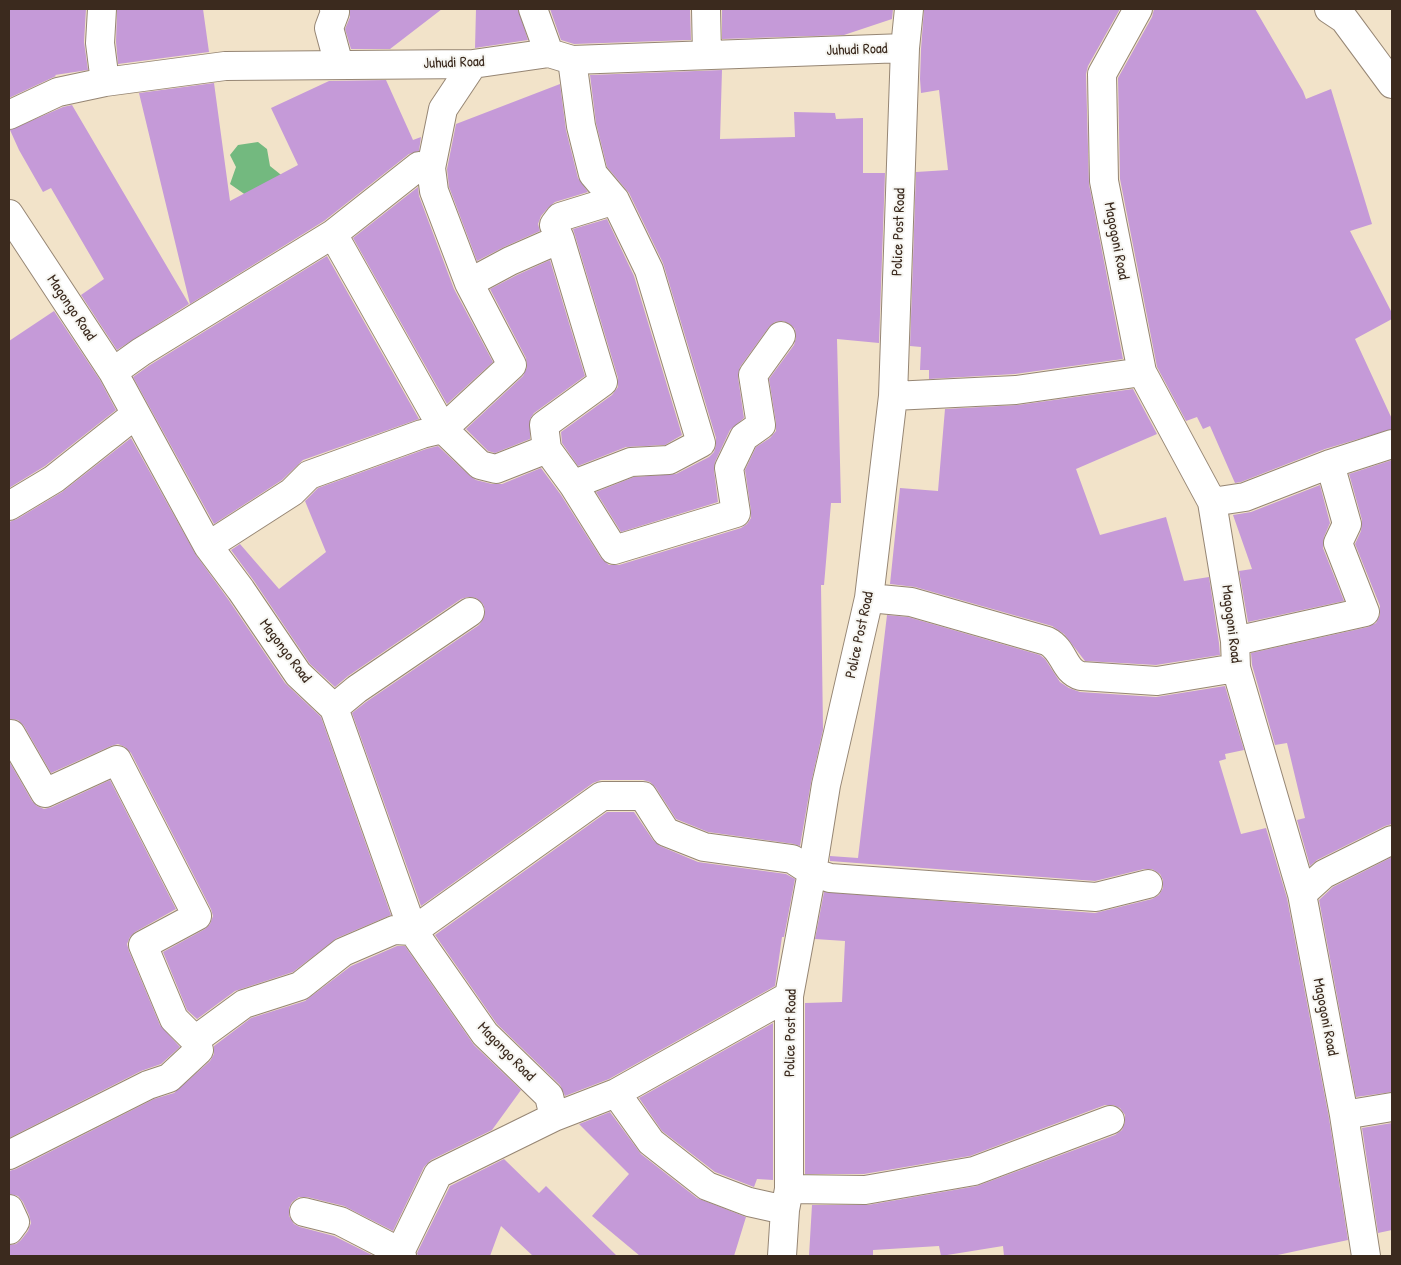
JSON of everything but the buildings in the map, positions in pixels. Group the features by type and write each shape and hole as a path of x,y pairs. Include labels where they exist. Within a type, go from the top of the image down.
{"street":[{"path":"102,9 100,43 105,82"},
{"path":"334,9 335,12 329,28 339,65"},
{"path":"533,9 561,57 593,174 615,200 649,270 701,443 669,460 630,462 574,486"},
{"path":"706,9 707,55"},
{"name":"Police Post Road","path":"782,1256 787,1200 789,996 826,785 869,598 893,396 905,48 909,9"},
{"name":"Magogoni Road","path":"1138,9 1102,74 1104,181 1142,372 1212,502 1236,640 1236,668 1302,894 1344,1115 1366,1256"},
{"path":"1329,9 1344,19 1392,84"},
{"name":"Juhudi Road","path":"9,115 58,92 105,82 225,66 473,64 561,57 707,55 905,48"},
{"path":"208,546 292,492 309,475 422,434 443,429 512,365 469,283 434,191 431,168 443,108 473,64"},
{"path":"113,372 141,352 333,234 419,166 431,168"},
{"path":"615,200 560,217 554,226 560,239 603,382 544,425 547,449 574,486 614,550 736,514 729,468 744,437 761,425 753,375 781,336"},
{"name":"Magongo Road","path":"9,214 113,372 208,546 241,590 298,674 334,708 413,932 485,1034 549,1096 554,1117"},
{"path":"333,234 443,429 480,465 496,469 547,449"},
{"path":"469,283 510,261 560,239"},
{"path":"893,396 1016,390 1142,372"},
{"path":"9,506 54,479 136,414"},
{"path":"1212,502 1246,497 1330,464 1392,444"},
{"path":"1236,640 1365,612 1338,543 1347,524 1330,464"},
{"path":"869,598 911,602 1047,640 1054,644 1060,652 1064,663 1081,676 1157,680 1236,668"},
{"path":"334,708 357,689 470,612"},
{"path":"9,733 46,792 117,760 197,916 142,945 174,1020 195,1040 199,1050 169,1078 148,1085 9,1155"},
{"path":"195,1040 244,1004 300,986 343,952 394,930 413,932 602,796 643,796 666,832 704,847 792,859 812,872 830,878 1096,897 1148,884"},
{"path":"1302,894 1324,874 1392,840"},
{"path":"304,1212 340,1220 401,1254 438,1174 554,1117 616,1093 789,996"},
{"path":"616,1093 651,1142 707,1186 749,1202 787,1200 865,1190 974,1171 1110,1120"},
{"path":"1344,1115 1392,1107"},
{"path":"9,1210 14,1222 9,1230"}],"green space":[{"path":"258,142 267,149 270,166 285,178 250,198 230,184 236,167 230,155 238,145"}]}
